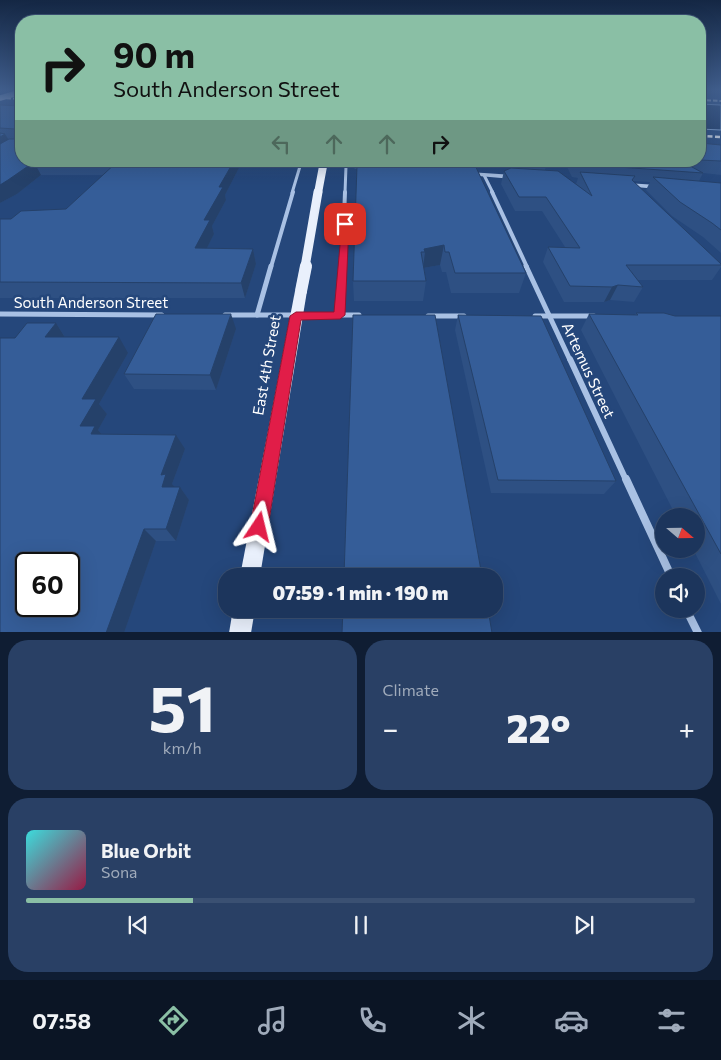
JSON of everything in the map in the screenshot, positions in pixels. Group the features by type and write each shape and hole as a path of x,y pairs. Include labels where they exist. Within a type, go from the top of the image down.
{"main road":[{"name":"East 4th Street","path":"251,568 323,167"},
{"path":"240,632 242,618"}],"street":[{"name":"East 4th Street","path":"257,315 300,167"},
{"path":"340,315 346,167"},
{"path":"362,167 379,168"},
{"path":"465,174 522,178"},
{"name":"Artemus Street","path":"484,175 548,316 667,568"},
{"path":"617,184 665,187"},
{"path":"636,185 644,192"},
{"name":"South Anderson Street","path":"0,314 168,315"},
{"path":"218,315 369,316"},
{"path":"418,316 475,316"},
{"path":"530,316 596,316"},
{"path":"691,618 698,632"}],"water":[{"path":"706,119 721,119 721,130 706,129"}],"building":[{"path":"0,119 15,119 15,129 0,128"},
{"path":"9,139 15,139 15,167 27,167 0,185 0,144"},
{"path":"706,144 721,145 721,161 706,160"},
{"path":"112,167 231,167 219,187 223,187 204,220 210,220 195,248 253,249 241,283 0,282 0,219 11,219 21,211 66,209"},
{"path":"357,167 476,167 526,273 455,273 449,252 445,252 444,245 424,249 425,252 421,252 426,281 353,281"},
{"path":"618,167 692,167 703,173"},
{"path":"511,168 558,171 592,196 580,172 635,176 632,180 721,265 626,265 643,287 618,285 612,287 570,286 548,247 580,248 546,197 519,197 504,171"},
{"path":"653,177 721,183 721,230 680,202"},
{"path":"636,313 664,313 675,316 721,316 721,554 705,525 705,508 696,508 589,314 638,315"},
{"path":"156,314 231,314 210,375 124,374"},
{"path":"353,315 435,315 481,568 344,568"},
{"path":"458,315 541,316 616,481 498,480"},
{"path":"27,323 56,323 45,337 119,337 82,399 96,399 80,426 95,426 91,434 176,435 161,475 166,474 162,487 180,487 166,529 144,529 106,632 0,632 0,338 15,338"},
{"path":"343,618 490,618 492,632 342,632"}],"railway":[{"path":"706,136 721,137"}],"route":[{"path":"259,527 296,316 340,315 345,224"}]}
